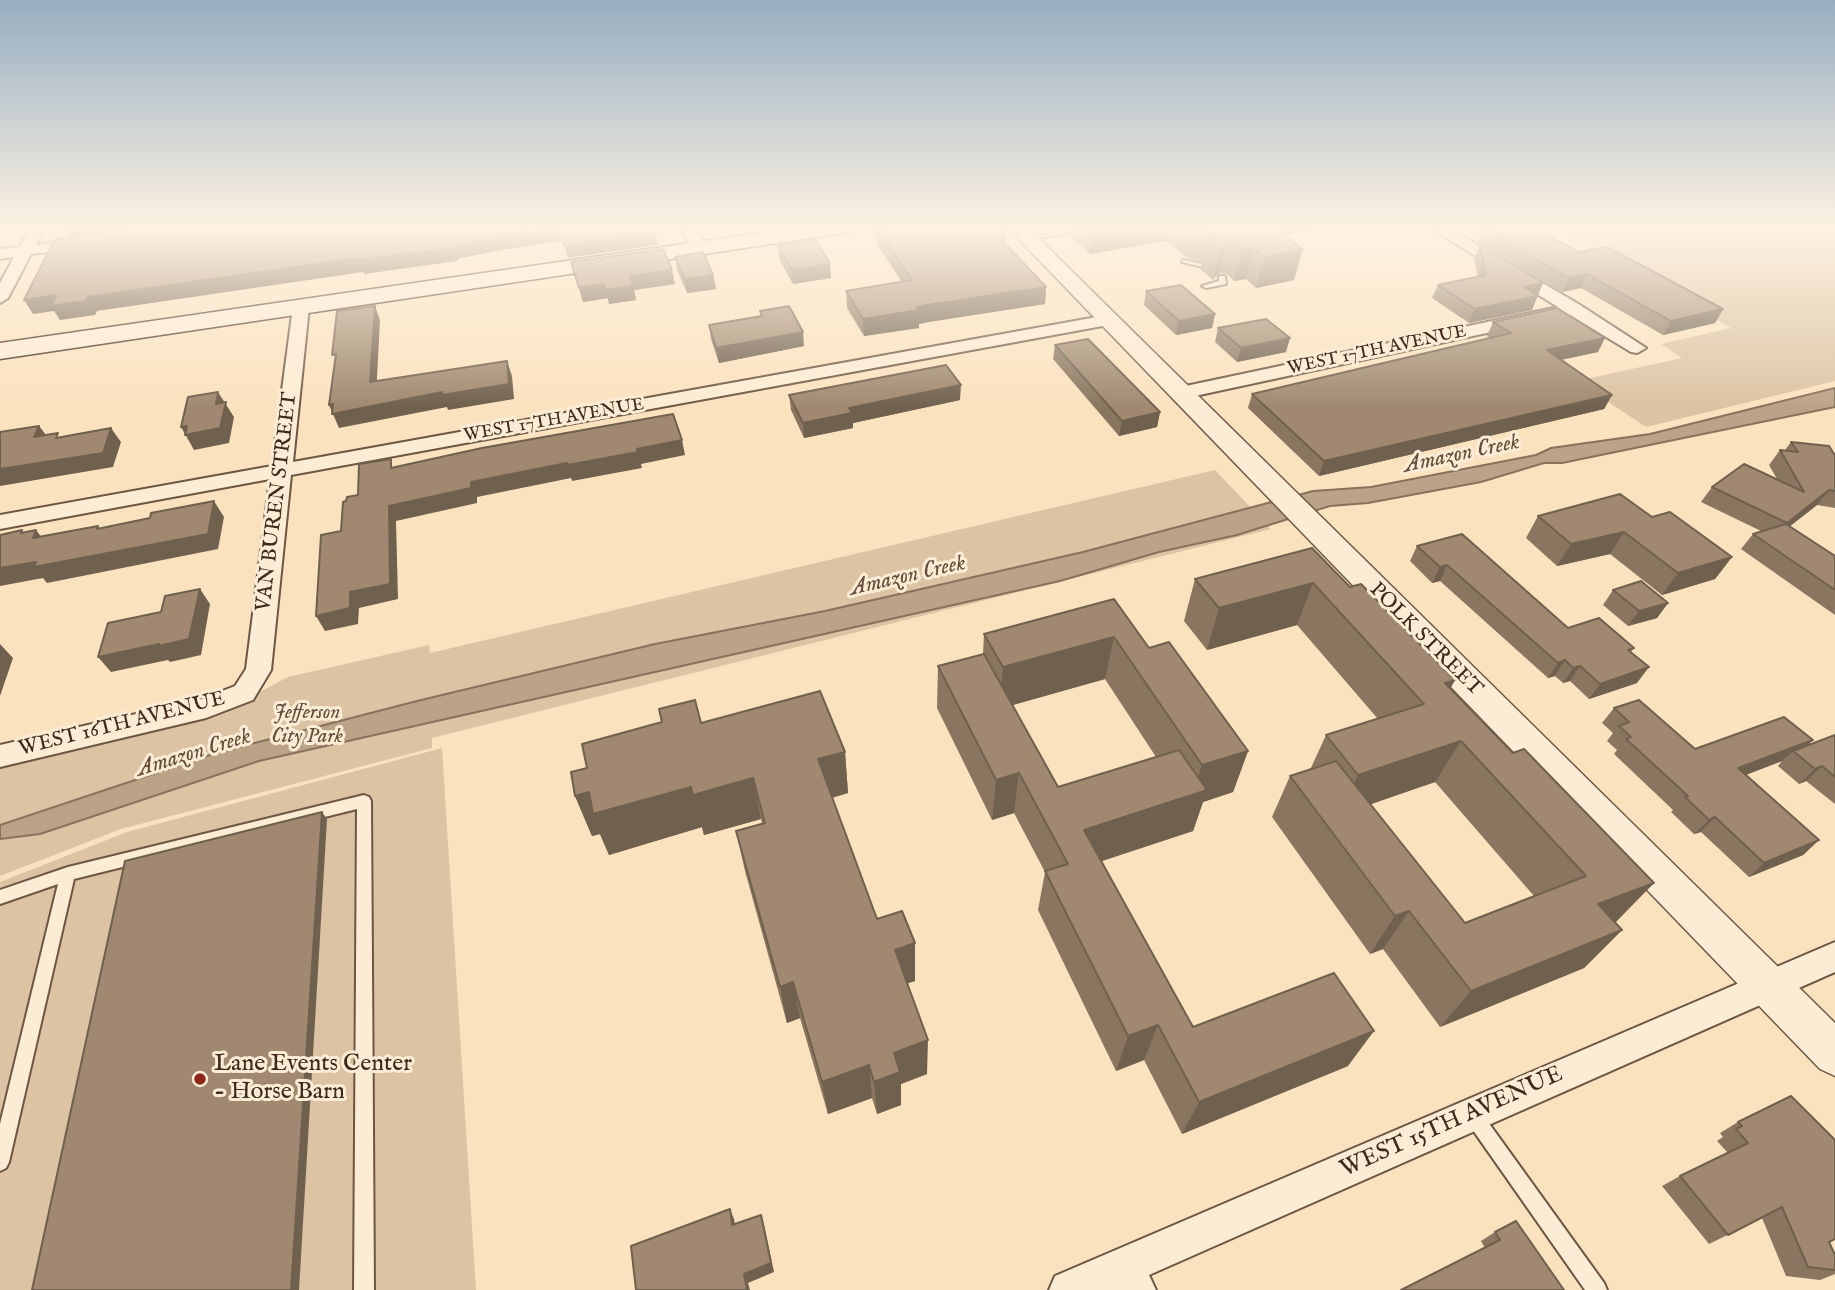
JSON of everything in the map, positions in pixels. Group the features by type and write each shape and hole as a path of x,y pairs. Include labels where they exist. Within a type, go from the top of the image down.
{"main road":[{"path":"0,351 437,287"}],"street":[{"name":"POLK STREET","path":"1075,287 1835,1054"},
{"path":"1537,287 1637,348"},
{"name":"VAN BUREN STREET","path":"244,692 258,670 301,307"},
{"name":"WEST 17TH AVENUE","path":"1181,393 1574,309"},
{"name":"WEST 17TH AVENUE","path":"0,522 1108,320"},
{"name":"WEST 16TH AVENUE","path":"0,756 206,708 244,692"},
{"name":"WEST 15TH AVENUE","path":"1069,1290 1131,1278 1472,1114 1835,957"}],"lane":[{"path":"0,897 68,874 364,801 363,1290"},
{"path":"0,1162 68,874"},
{"path":"1472,1114 1597,1290"}],"green space":[{"path":"1658,287 1835,287 1835,381 1646,427 1577,381 1682,358 1661,344 1731,328"},
{"name":"Jefferson City Park","path":"1215,470 1271,529 432,738 432,748 121,829 0,876 0,764 220,713 288,677 429,645 430,653"},
{"path":"442,748 476,1290 0,1290 0,882 127,832"}],"shaded area":[{"path":"1835,388 1835,407 1562,463 1544,463 1481,482 1368,503 1330,506 1237,535 1159,552 1060,581 259,761 40,834 0,839 0,825 216,753 417,701 655,644 825,611 1083,552 1313,491 1371,487 1536,455 1551,448 1650,434"}],"building":[{"path":"31,287 156,287 88,297 86,301 51,306 56,295 24,300"},
{"path":"869,287 1045,287 928,305 917,307 919,310 863,319 846,291"},
{"path":"1184,287 1215,314 1179,321 1146,291"},
{"path":"1441,287 1524,287 1538,296 1475,309"},
{"path":"1611,287 1682,287 1723,309 1671,321"},
{"path":"375,306 370,382 507,361 509,384 442,395 442,392 332,414 333,404 329,405 336,354 332,355 337,311"},
{"path":"789,306 803,332 716,348 709,325 762,316 760,311"},
{"path":"1557,308 1605,338 1547,350 1612,395 1324,461 1252,394 1511,333 1493,322"},
{"path":"1266,319 1290,338 1241,348 1218,328"},
{"path":"1088,339 1160,412 1122,421 1055,345"},
{"path":"946,365 961,385 849,408 852,413 803,423 789,395"},
{"path":"218,392 216,404 226,402 220,428 185,435 187,426 181,427 188,397"},
{"path":"673,414 682,440 637,449 638,452 471,482 471,488 389,506 390,584 350,592 350,608 316,616 321,535 341,531 343,502 347,497 358,495 359,464 391,459 391,468 482,448"},
{"path":"39,426 34,437 58,433 56,438 111,428 103,453 0,469 0,432"},
{"path":"1791,442 1829,446 1835,454 1835,491 1829,490 1787,523 1712,487 1744,464 1804,492 1780,450 1798,452"},
{"path":"1620,494 1652,517 1670,512 1732,557 1678,573 1624,532 1571,544 1538,516"},
{"path":"214,501 208,534 34,567 36,562 0,568 0,535 36,530 33,538 98,526 97,529 150,518 151,513"},
{"path":"1786,524 1835,556 1835,590 1753,534"},
{"path":"1462,534 1568,628 1599,618 1634,648 1628,650 1649,667 1600,684 1580,666 1573,668 1565,660 1558,663 1447,565 1440,567 1417,546"},
{"path":"1312,548 1350,587 1361,584 1455,680 1445,683 1513,753 1524,749 1654,883 1598,904 1622,930 1471,991 1409,911 1395,916 1290,776 1336,761 1465,923 1586,876 1461,741 1358,775 1326,735 1424,704 1313,583 1219,608 1195,579"},
{"path":"1641,581 1668,603 1639,611 1613,590"},
{"path":"200,589 189,639 98,657 108,623 161,612 165,596"},
{"path":"1114,599 1149,648 1169,642 1248,751 1202,765 1114,637 1003,667 984,634"},
{"path":"984,654 1058,787 1179,750 1207,790 1084,830 1193,1027 1334,973 1374,1031 1199,1102 1158,1025 1128,1036 1045,871 1068,864 1019,773 996,780 938,666"},
{"path":"820,691 845,752 818,759 877,919 902,911 915,943 895,950 928,1040 894,1053 900,1072 874,1082 869,1065 822,1082 793,982 780,987 736,831 765,823 753,778 693,795 691,787 593,814 589,792 575,796 571,772 587,768 582,744 662,722 659,709 695,700 701,723"},
{"path":"1639,700 1695,749 1784,717 1813,740 1738,768 1819,840 1764,863 1715,817 1709,820 1685,797 1688,796 1626,739 1631,737 1619,726 1629,722 1614,708"},
{"path":"1835,735 1835,777 1822,766 1815,769 1793,751"},
{"name":"Lane Events Center - Horse Barn","path":"322,812 291,1290 32,1290 125,861"},
{"path":"1791,1096 1835,1140 1835,1239 1829,1242 1835,1255 1835,1270 1808,1267 1782,1207 1728,1235 1680,1176 1748,1143 1736,1129 1742,1126 1738,1122"},
{"path":"730,1209 732,1225 761,1215 771,1263 744,1274 747,1290 636,1290 631,1246"},
{"path":"1516,1221 1564,1290 1401,1290 1500,1240 1495,1232"}],"place":[{"name":"Lane Events Center - Horse Barn","path":"200,1079"}],"water label":[{"name":"Amazon Creek","path":"1462,455"},
{"name":"Amazon Creek","path":"908,577"},
{"name":"Amazon Creek","path":"194,754"}]}
